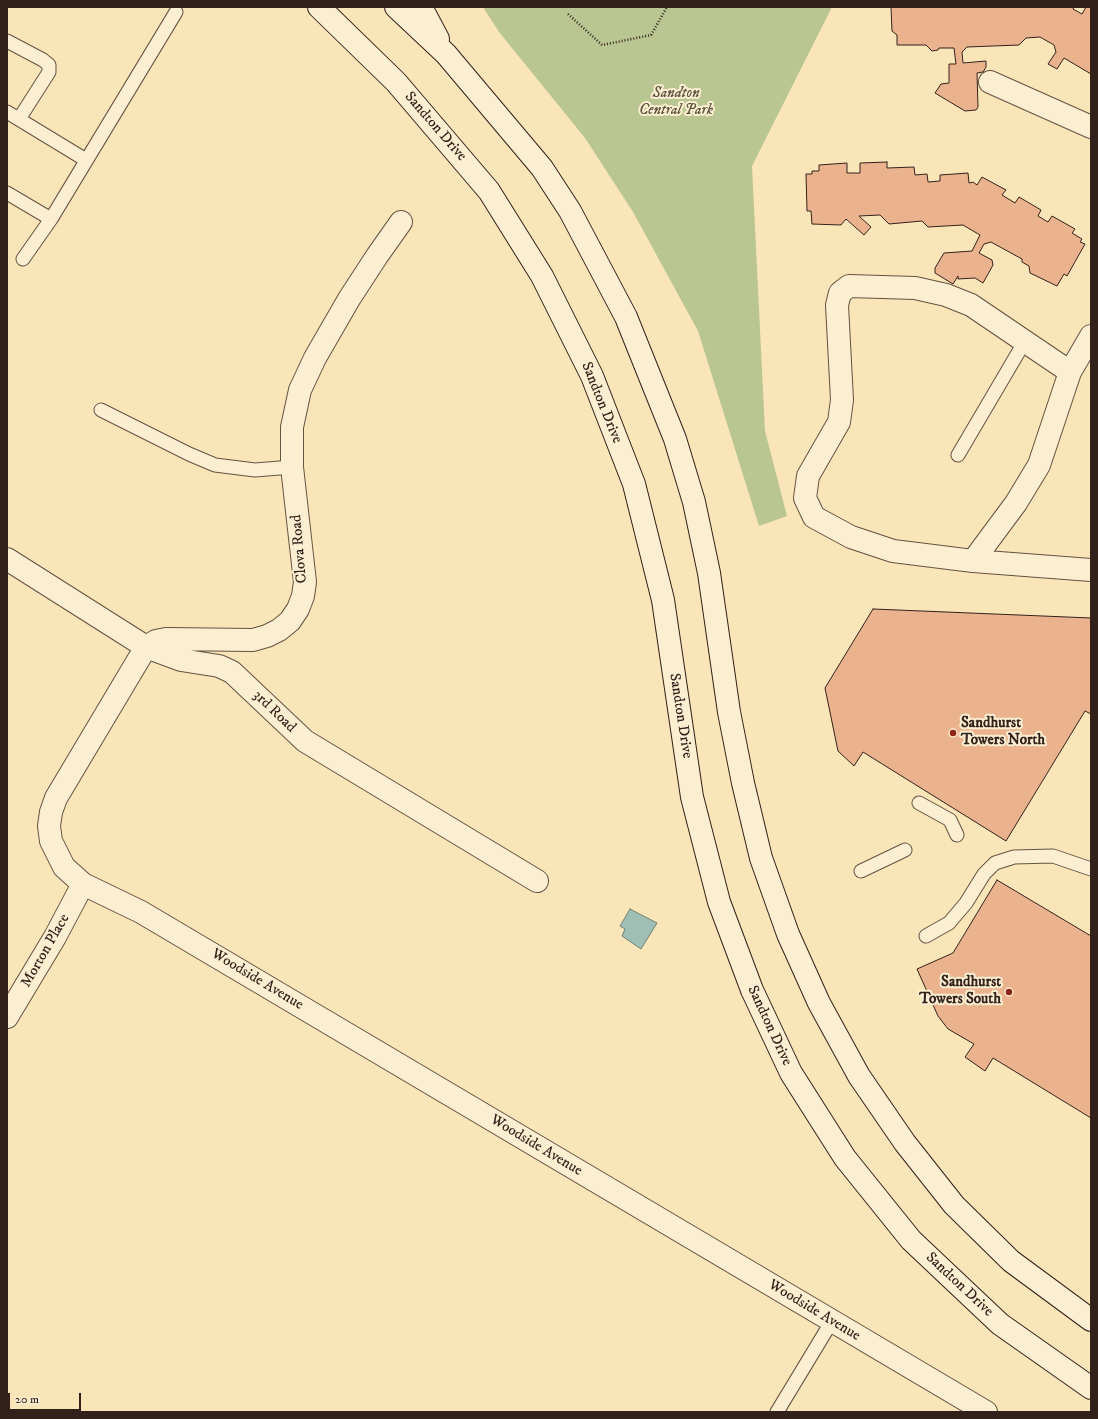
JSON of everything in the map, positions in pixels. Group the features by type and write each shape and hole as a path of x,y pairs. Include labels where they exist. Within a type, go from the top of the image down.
{"street":[{"name":"Sandton Drive","path":"319,7 396,82 489,191 542,276 592,376 634,484 663,600 692,797 719,902 752,990 791,1073 845,1158 911,1240 1000,1324 1091,1388"},
{"path":"396,7 446,54 542,168 570,211 626,317 675,439 694,502 711,580 729,712 743,783 762,858 788,934 819,1003 859,1076 905,1143 954,1205 1010,1261 1091,1320"},
{"path":"422,7 446,54"},
{"path":"990,82 1091,126"},
{"name":"Clova Road","path":"146,647 156,641 166,639 254,640 280,630 290,621 298,609 303,596 305,582 292,467 292,427 300,390 315,358 349,299 376,256 401,222"},
{"path":"1070,372 971,305 946,295 915,288 849,286 840,293 837,305 842,400 840,422 808,476 805,498 814,517 851,537 893,551 973,561 1091,570"},
{"path":"973,561 1016,503 1039,465 1070,372 1091,336"},
{"name":"3rd Road","path":"7,559 146,647 181,660 219,666 232,672 305,741 537,881"},
{"path":"83,884 64,867 51,841 49,826 51,812 56,798 146,647"},
{"name":"Morton Place","path":"7,1017 55,937 83,884"},
{"name":"Woodside Avenue","path":"83,884 141,912 986,1412"}],"lane":[{"path":"23,259 50,219 176,12"},
{"path":"7,41 43,60 49,66 49,72 19,119"},
{"path":"7,112 86,160"},
{"path":"7,193 50,219"},
{"path":"958,454 1025,341"},
{"path":"101,410 189,454 215,465 255,470 292,467"},
{"path":"919,803 950,820 957,835"},
{"path":"861,871 905,850"},
{"path":"926,936 949,923 966,903 984,874 996,863 1014,857 1053,856 1091,869"},
{"path":"776,1412 832,1321"}],"path":[{"path":"568,14 602,45 651,35 667,7"}],"green space":[{"name":"Sandton Central Park","path":"483,7 832,7 752,166 765,431 787,516 759,526 698,331 633,212 585,138 499,32"}],"water":[{"path":"630,909 657,923 641,949 622,936 625,929 620,926"}],"building":[{"path":"891,7 1074,7 1073,9 1082,14 1086,7 1091,7 1091,74 1064,58 1057,69 1048,64 1056,52 1054,45 1040,37 1026,38 1019,45 967,47 962,52 963,63 986,61 986,67 983,72 977,73 978,107 976,110 965,111 935,93 941,84 949,83 949,64 956,64 954,48 939,48 938,50 932,51 926,45 897,45 897,35 892,31"},
{"path":"887,162 887,168 914,167 915,175 927,174 928,182 940,181 940,175 968,173 969,183 973,182 977,185 982,177 1006,190 1002,195 1015,203 1019,197 1041,210 1038,216 1048,222 1052,216 1075,229 1072,233 1082,239 1080,242 1085,244 1067,276 1064,274 1057,286 1030,273 1029,266 1022,262 1022,259 991,242 984,244 979,253 992,260 993,265 983,283 975,278 958,279 958,276 953,284 935,273 935,268 944,253 972,251 980,235 963,225 928,227 922,221 889,224 880,215 859,216 871,227 864,235 846,219 841,225 812,224 811,211 807,211 806,174 812,174 812,171 819,171 819,165 847,163 847,173 860,173 860,163"},
{"name":"Sandhurst Towers North","path":"873,609 1091,618 1091,714 1085,711 1006,841 863,752 854,766 838,751 825,688"},
{"name":"Sandhurst Towers South","path":"997,880 1091,936 1091,1118 993,1058 985,1071 965,1057 974,1044 948,1029 938,1016 917,969 953,953"}],"place":[{"name":"Sandhurst Towers North","path":"953,733"},
{"name":"Sandhurst Towers South","path":"1009,992"}]}
